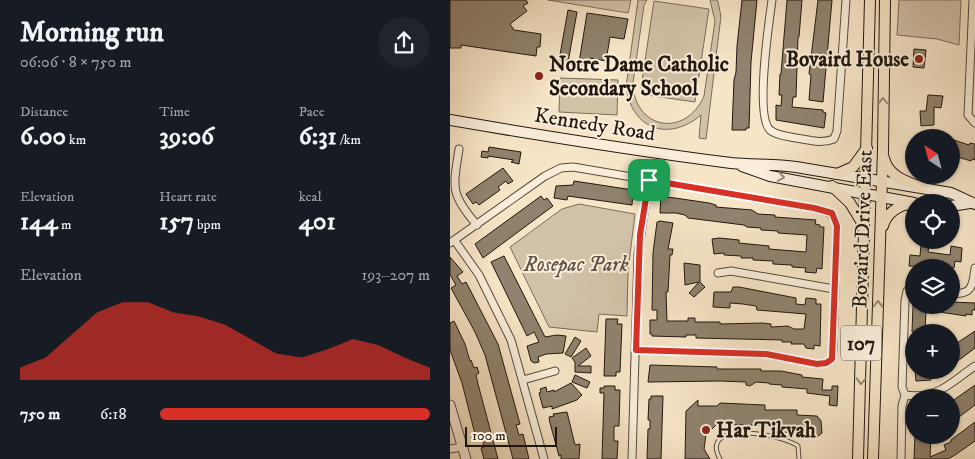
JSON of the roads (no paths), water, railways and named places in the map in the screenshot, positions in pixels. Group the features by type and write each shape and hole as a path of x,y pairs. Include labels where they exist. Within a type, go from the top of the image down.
{"main road":[{"name":"Bovaird Drive East","path":"858,459 870,0"},
{"name":"Bovaird Drive East","path":"873,459 882,196 885,0"},
{"name":"Kennedy Road","path":"450,120 538,135 734,163"},
{"path":"837,174 853,167 867,147"},
{"path":"883,150 885,163 892,173 899,179 923,188"},
{"path":"734,163 773,164 923,188 950,193 972,204"},
{"path":"734,163 770,176 832,186 905,201"},
{"path":"832,186 850,203 864,227"},
{"path":"880,237 885,218 898,207 905,205"}],"street":[{"path":"772,0 765,60 763,112 765,123 770,130 778,135 825,143 834,139 837,131 846,0"},
{"path":"973,0 968,115 975,123"},
{"path":"459,149 453,186 462,208 477,225"},
{"path":"544,459 512,340 479,275 453,242 545,176 561,168 573,167 814,208 832,213 837,226 832,359 826,363 817,364 766,354 636,350"},
{"path":"632,459 640,235 649,180"},
{"path":"960,294 967,292 973,284 975,268"},
{"path":"718,273 731,271 834,289"},
{"path":"901,459 902,406 905,395 902,387 905,301"},
{"path":"942,389 975,366"},
{"path":"523,380 555,371"},
{"path":"450,405 466,459"},
{"path":"450,449 462,447"}],"lane":[{"path":"720,459 715,449 716,442 723,435 732,434 774,436 790,440 798,446 799,459"}],"place":[{"name":"Bovaird House","path":"919,59"},
{"name":"Notre Dame Catholic Secondary School","path":"539,76"},
{"name":"Har Tikvah","path":"706,430"}],"park label":[{"name":"Rosepac Park","path":"576,264"}]}
